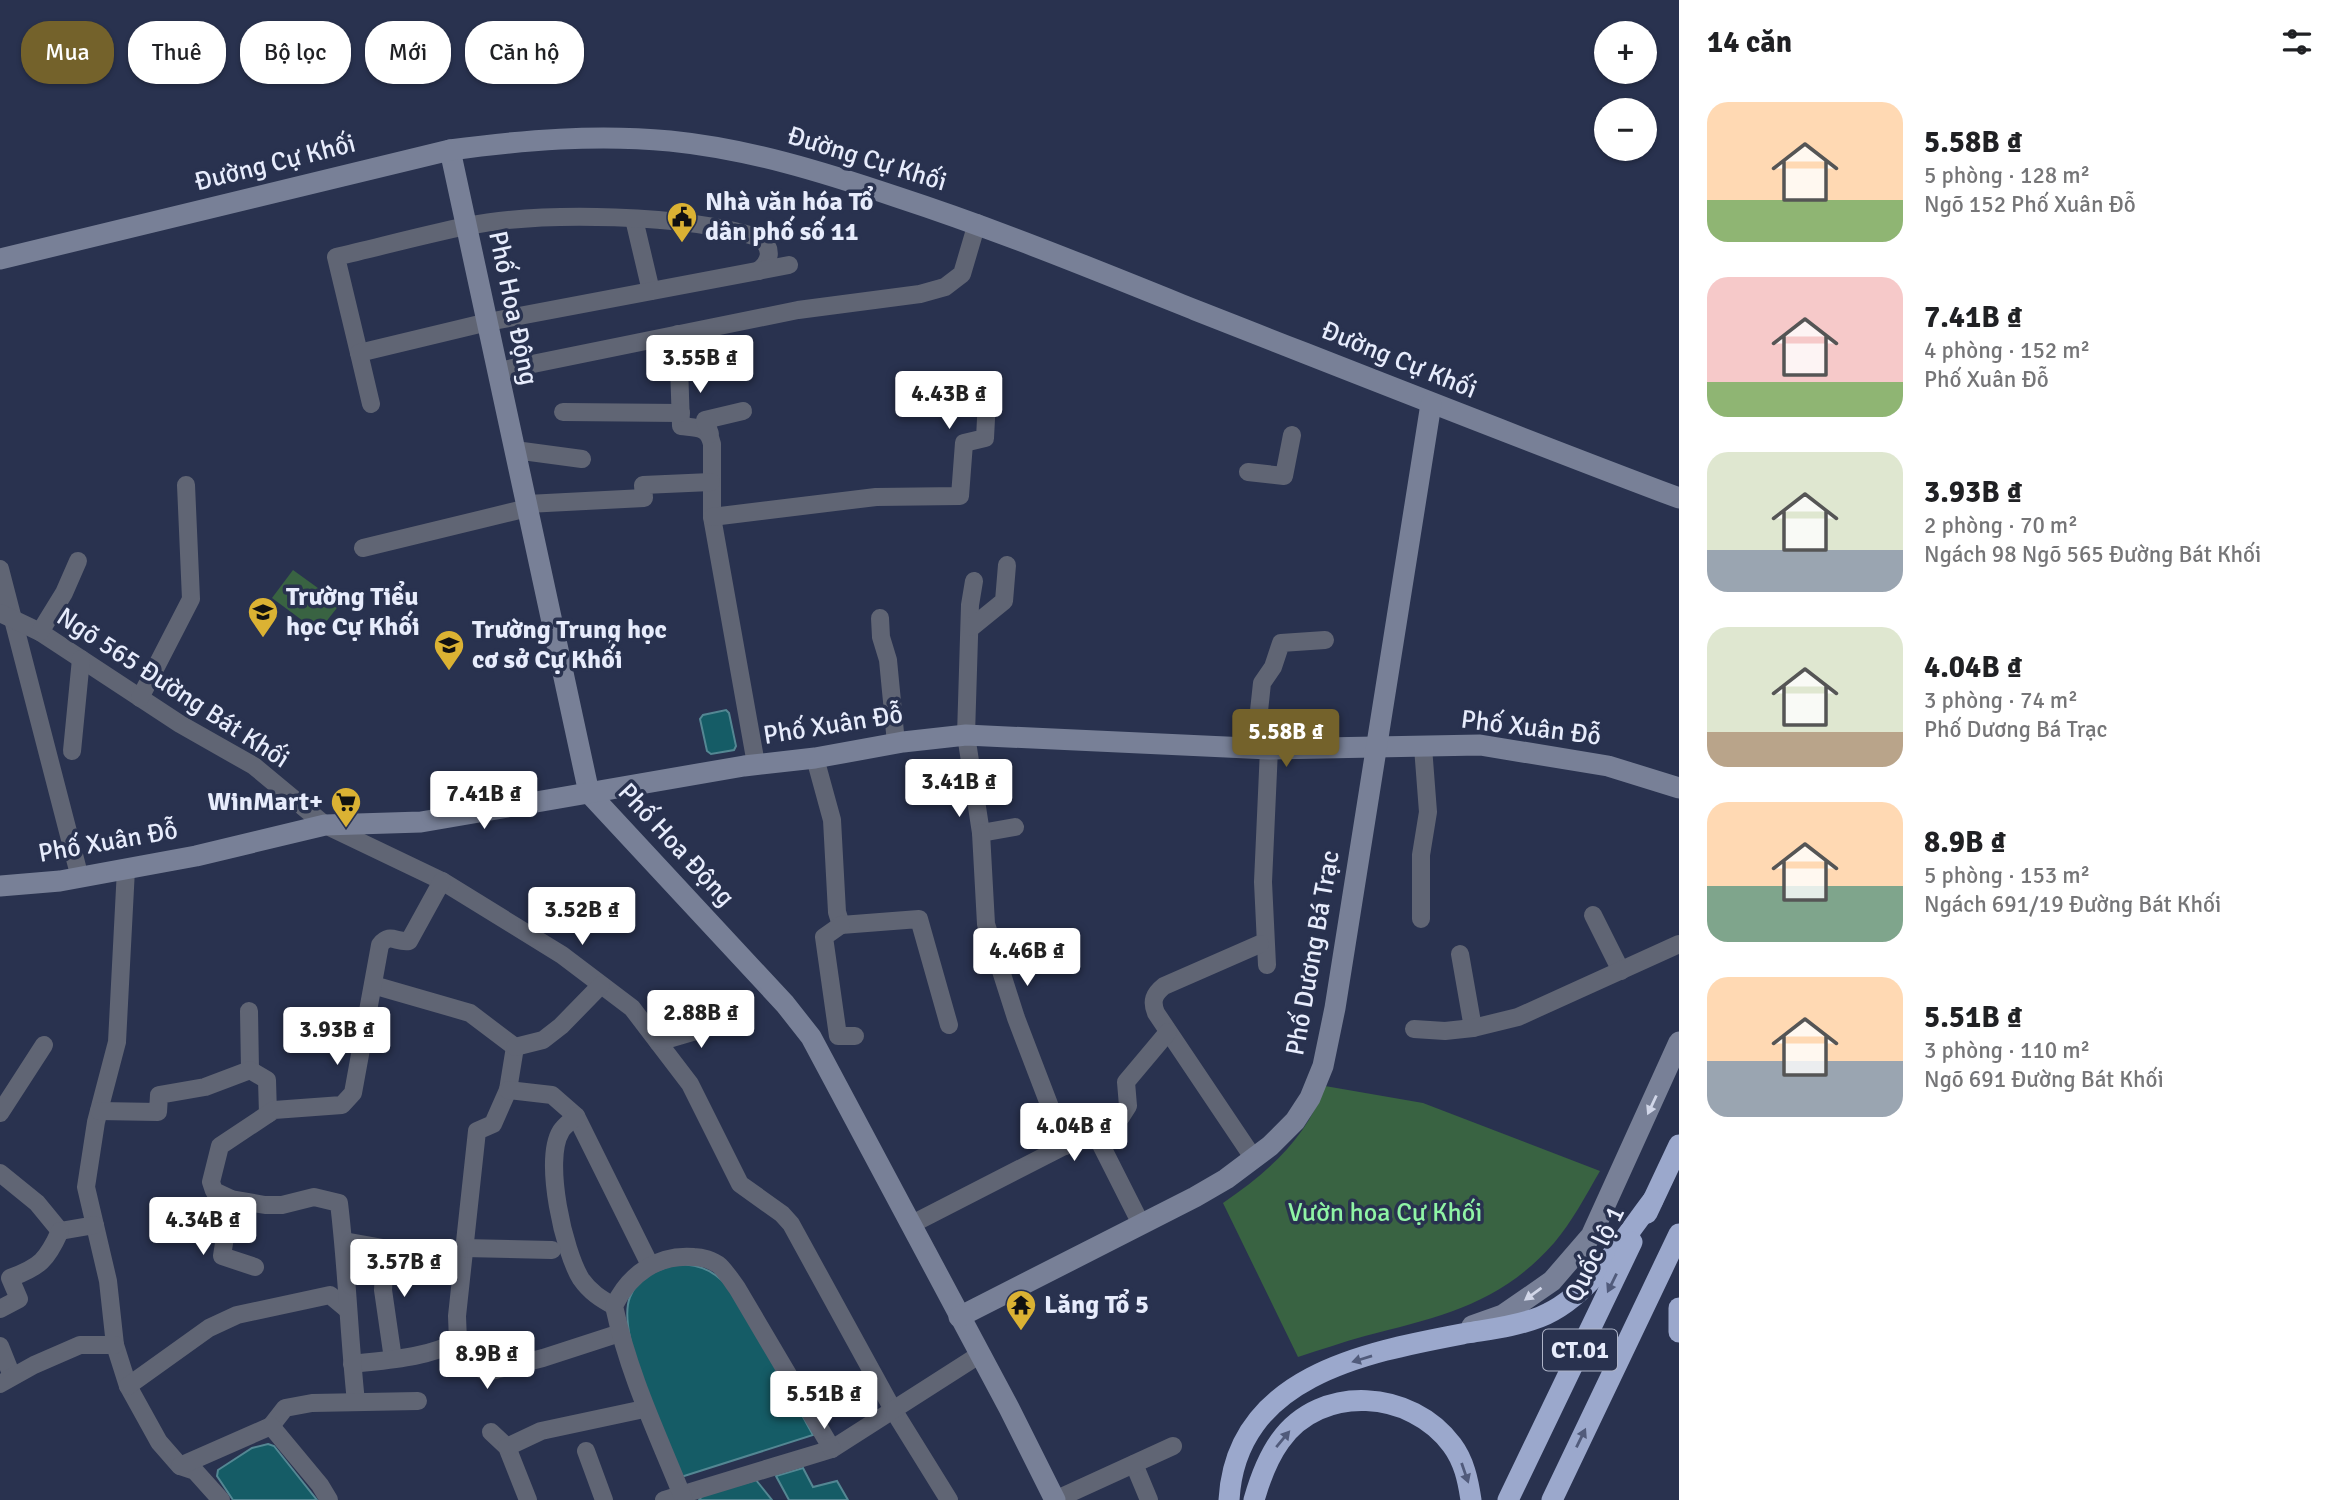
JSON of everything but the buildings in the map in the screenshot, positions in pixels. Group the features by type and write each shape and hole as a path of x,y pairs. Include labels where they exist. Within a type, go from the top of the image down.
{"highway":[{"name":"Quốc lộ 1","path":"1507,1500 1679,1145"},
{"path":"1229,1500 1230,1477 1242,1443 1261,1415 1288,1389 1326,1370 1427,1341 1541,1317 1572,1297 1601,1268 1653,1200"},
{"name":"CT.01","path":"1552,1500 1679,1234"},
{"path":"1679,1308 1679,1332"},
{"path":"1254,1500 1264,1467 1281,1439 1306,1417 1336,1403 1368,1399 1401,1406 1430,1421 1453,1445 1467,1474 1471,1500"}],"street":[{"name":"Đường Cự Khối","path":"0,259 450,150 520,140 596,137 671,141 747,152 825,173 977,223 1431,404 1679,498"},
{"name":"Phố Hoa Động","path":"450,150 589,793 785,1004 811,1037 912,1224 1055,1500"},
{"path":"371,404 336,257 467,226 543,219 634,219 689,224 760,238 767,246 769,255 766,264 758,271"},
{"path":"634,219 651,291"},
{"path":"498,371 798,310 920,294 945,287 962,274 977,223"},
{"path":"359,353 488,322 789,265"},
{"path":"678,334 681,426 703,428 711,439"},
{"path":"712,517 876,497 960,496 964,443 985,438 988,380"},
{"name":"Phố Dương Bá Trạc","path":"959,1317 1226,1179 1295,1121 1310,1098 1322,1066 1335,1008 1431,404"},
{"path":"743,411 705,420 711,439 712,517 756,765"},
{"path":"563,412 681,413"},
{"path":"1248,472 1283,476 1292,435"},
{"path":"515,450 582,459"},
{"path":"363,548 527,506 644,498 643,485 711,482"},
{"path":"140,698 191,599 186,485"},
{"path":"40,632 64,593 78,561"},
{"path":"972,627 1003,601 1007,565"},
{"path":"0,569 6,616 80,877"},
{"path":"974,581 970,605 972,627 966,735 981,833 986,924 1016,1018 1065,1146"},
{"name":"Ngõ 565 Đường Bát Khối","path":"6,616 40,632 140,698 254,766 325,825 442,881 562,955 632,1009 690,1084 740,1184 782,1214 791,1224 892,1408 949,1500"},
{"path":"880,618 881,637 888,660 896,743"},
{"path":"1266,965 1262,683 1273,667 1280,643 1325,640"},
{"path":"72,751 80,659"},
{"name":"Phố Xuân Đỗ","path":"0,886 126,869 325,825 421,822 756,765 966,735 1262,748 1492,746 1608,766 1679,788"},
{"path":"1421,919 1421,855 1428,812 1423,747"},
{"path":"815,758 832,820 837,912 841,925"},
{"path":"611,816 620,787"},
{"path":"981,833 1015,827"},
{"path":"126,869 117,1042 99,1111 86,1187 108,1282 115,1345 128,1386 159,1442 180,1466 195,1471 221,1500"},
{"path":"356,1402 339,1203 314,1197 282,1205 265,1205 222,1195 211,1182 220,1146 268,1114 282,1108 342,1105 349,1100 353,1093 380,945 385,939 393,937 409,941 442,881"},
{"path":"1593,915 1621,971"},
{"path":"855,1036 838,1036 824,937 841,925 919,919 949,1025"},
{"path":"1254,1158 1153,1006 1157,992 1164,986 1260,944"},
{"path":"1414,1029 1446,1031 1473,1028 1518,1017 1679,944"},
{"path":"1460,954 1473,1028"},
{"path":"373,985 470,1013 515,1047"},
{"path":"515,1047 543,1040 561,1026 601,985"},
{"path":"249,1011 250,1070"},
{"path":"658,1042 733,1020"},
{"path":"912,1224 1126,1112 1126,1082 1168,1032"},
{"path":"1427,1341 1503,1315 1552,1281 1591,1236 1679,1042"},
{"path":"0,1112 44,1045"},
{"path":"515,1047 508,1090 493,1124 477,1131 457,1316 458,1341 475,1366 487,1372 544,1358 620,1333"},
{"path":"99,1111 158,1112 159,1095 205,1087 250,1070"},
{"path":"250,1070 267,1080 268,1114"},
{"path":"508,1090 552,1095 576,1116 650,1265"},
{"path":"576,1116 560,1132 558,1141 554,1183 557,1207 579,1276 596,1297 614,1307"},
{"path":"1094,1130 1140,1224"},
{"path":"0,1173 37,1203 60,1231"},
{"path":"222,1195 222,1256 255,1267"},
{"path":"60,1231 95,1225"},
{"path":"0,1308 19,1299 10,1278 30,1270 49,1257 60,1231"},
{"path":"344,1241 383,1248 383,1290 393,1359"},
{"path":"464,1248 552,1250"},
{"path":"683,1498 644,1409 614,1307 632,1279 650,1265 680,1256 702,1257 718,1264 737,1287 832,1449"},
{"path":"128,1386 209,1328 237,1315 330,1295 348,1310"},
{"path":"352,1364 393,1359 449,1346 458,1341"},
{"path":"0,1346 6,1380 80,1346 115,1345"},
{"path":"664,1500 683,1498 832,1449 979,1354"},
{"path":"180,1466 271,1426 285,1408 312,1403 418,1401"},
{"path":"507,1447 541,1431 644,1409"},
{"path":"271,1426 320,1485 329,1500"},
{"path":"491,1432 507,1447 528,1500"},
{"path":"1055,1500 1173,1446"},
{"path":"586,1451 604,1500"},
{"path":"1134,1464 1149,1500"}],"green space":[{"path":"293,570 340,604 318,632 272,598"},
{"name":"Vườn hoa Cự Khối","path":"1325,1086 1423,1103 1600,1171 1554,1243 1512,1281 1444,1314 1298,1357 1223,1203 1284,1153 1307,1122"}],"shaded area":[{"path":"726,710 736,746 734,750 711,754 707,751 700,719 703,715"},
{"path":"676,1264 709,1271 735,1294 813,1435 681,1477 644,1387 627,1314 630,1297 638,1284 655,1272"},
{"path":"268,1444 274,1446 317,1500 233,1500 217,1476 218,1470 252,1448"},
{"path":"803,1468 813,1487 837,1481 848,1500 789,1500 776,1476"},
{"path":"756,1480 772,1500 699,1500 703,1495"}],"place":[{"name":"Nhà văn hóa Tổ dân phố số 11","path":"682,244"},
{"name":"Trường Tiểu học Cự Khối","path":"263,639"},
{"name":"Trường Trung học cơ sở Cự Khối","path":"449,672"},
{"name":"WinMart+","path":"346,829"},
{"name":"Lăng Tổ 5","path":"1021,1332"}]}
